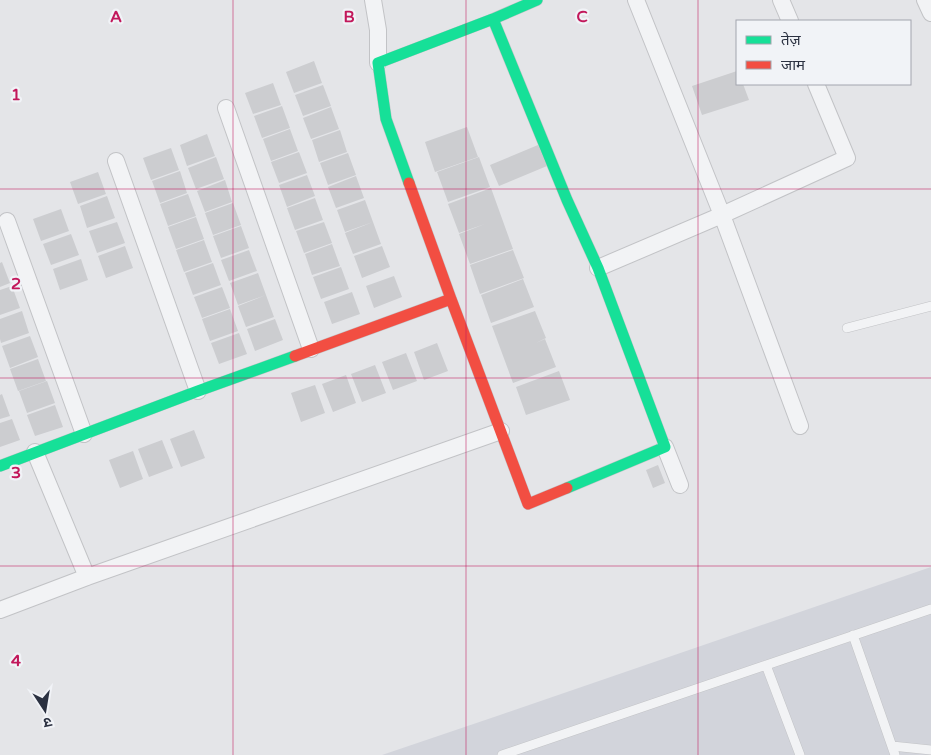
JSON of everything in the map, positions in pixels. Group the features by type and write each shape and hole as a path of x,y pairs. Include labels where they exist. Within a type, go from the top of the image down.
{"street":[{"path":"373,0 378,30 378,63 386,119 528,504 665,447"},
{"path":"378,63 537,0"},
{"path":"636,0 722,214 800,426"},
{"path":"781,0 790,20"},
{"path":"925,0 931,13"},
{"path":"493,19 567,200 598,268 680,485"},
{"path":"598,268 847,158 816,85"},
{"path":"226,108 312,349"},
{"path":"116,161 198,391"},
{"path":"7,220 84,434"},
{"path":"0,466 198,391 451,299"},
{"path":"0,610 87,577 501,431"},
{"path":"35,452 87,577"}],"lane":[{"path":"848,328 931,306"},
{"path":"502,755 931,609"},
{"path":"853,635 894,751 931,750"},
{"path":"766,665 800,755"}],"shaded area":[{"path":"931,567 931,755 382,755 500,715"}],"building":[{"path":"314,61 322,83 294,93 286,72"},
{"path":"736,71 736,85 743,85 749,100 702,115 692,86"},
{"path":"273,83 281,105 253,114 245,93"},
{"path":"323,85 331,106 303,116 295,95"},
{"path":"282,106 290,128 262,138 254,116"},
{"path":"331,107 339,129 311,139 303,118"},
{"path":"467,127 478,157 435,172 425,142"},
{"path":"290,129 298,151 271,161 263,139"},
{"path":"340,130 347,152 319,162 312,140"},
{"path":"207,134 215,156 187,166 180,145"},
{"path":"538,145 547,166 499,186 490,165"},
{"path":"171,148 179,170 151,180 143,158"},
{"path":"299,152 307,173 279,183 271,162"},
{"path":"348,153 356,175 328,185 320,163"},
{"path":"216,157 224,179 196,189 188,168"},
{"path":"479,157 490,187 448,202 437,172"},
{"path":"180,171 187,193 160,203 152,181"},
{"path":"98,172 106,194 78,204 70,182"},
{"path":"307,175 315,196 287,207 279,185"},
{"path":"356,176 364,198 336,208 328,187"},
{"path":"225,180 232,202 205,212 197,191"},
{"path":"491,188 513,249 470,264 459,234 485,224 459,233 448,204"},
{"path":"188,194 196,216 168,226 160,204"},
{"path":"107,196 115,218 87,228 80,206"},
{"path":"315,198 323,220 295,230 287,208"},
{"path":"365,200 373,222 345,232 337,210"},
{"path":"233,203 241,225 213,235 205,213"},
{"path":"61,209 69,231 41,241 33,219"},
{"path":"196,217 204,239 176,249 168,227"},
{"path":"117,222 125,243 97,253 89,231"},
{"path":"324,222 332,243 304,253 296,231"},
{"path":"373,222 381,244 353,254 345,233"},
{"path":"241,226 249,248 221,258 213,236"},
{"path":"71,234 79,255 51,265 43,244"},
{"path":"204,240 212,262 184,272 176,250"},
{"path":"332,244 340,266 312,275 305,254"},
{"path":"125,246 133,268 106,278 98,256"},
{"path":"382,246 390,267 362,278 354,256"},
{"path":"249,250 257,271 229,281 221,260"},
{"path":"513,250 524,278 480,294 470,265"},
{"path":"81,259 88,280 60,290 53,269"},
{"path":"2,262 10,283 0,287 0,263"},
{"path":"213,263 221,285 193,295 185,273"},
{"path":"341,267 349,289 321,299 313,277"},
{"path":"258,273 266,295 238,305 230,283"},
{"path":"394,276 402,297 374,308 366,286"},
{"path":"523,279 534,307 491,323 481,295"},
{"path":"12,286 20,308 0,315 0,290"},
{"path":"222,287 230,308 202,318 194,297"},
{"path":"352,292 360,314 332,324 324,302"},
{"path":"266,295 274,317 246,327 238,306"},
{"path":"230,309 238,331 210,341 202,319"},
{"path":"22,311 29,333 1,343 0,319"},
{"path":"535,311 546,338 536,343 545,339 556,367 513,383 492,326"},
{"path":"275,319 283,340 255,351 247,329"},
{"path":"239,333 247,354 219,364 211,343"},
{"path":"30,336 38,357 10,368 2,346"},
{"path":"437,343 448,371 424,380 414,352"},
{"path":"406,353 417,381 393,390 382,362"},
{"path":"38,359 46,381 18,391 10,369"},
{"path":"375,365 386,393 362,402 351,374"},
{"path":"559,371 570,400 526,415 516,387"},
{"path":"346,375 356,403 333,412 322,384"},
{"path":"47,381 55,403 27,413 19,391"},
{"path":"315,385 325,413 301,422 291,393"},
{"path":"2,394 10,416 0,419 0,395"},
{"path":"55,405 63,427 35,436 27,415"},
{"path":"12,419 20,440 0,447 0,423"},
{"path":"194,430 205,458 181,467 170,439"},
{"path":"162,440 173,468 149,477 138,449"},
{"path":"133,451 143,479 120,488 109,460"},
{"path":"658,465 665,483 653,488 646,470"}],"traffic: fast":[{"path":"409,183 386,119 378,63 537,0"},
{"path":"493,19 567,200 598,268 665,447 567,488"},
{"path":"0,466 295,356"}],"traffic: jam":[{"path":"295,356 451,299 409,183"},
{"path":"451,299 528,504 567,488"}]}
